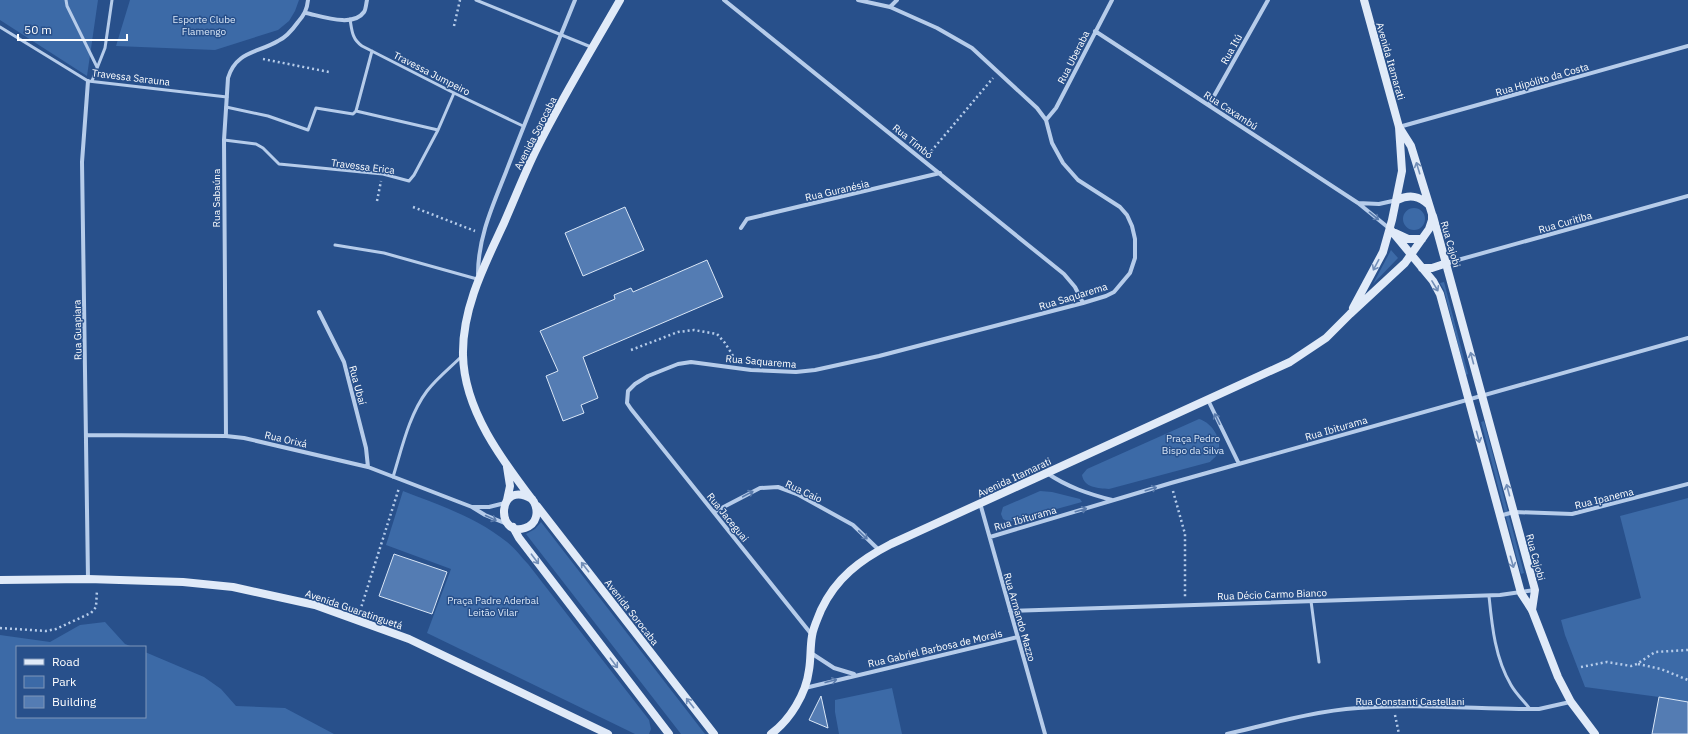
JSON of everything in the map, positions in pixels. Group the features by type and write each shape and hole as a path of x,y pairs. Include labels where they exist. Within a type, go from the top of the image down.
{"main road":[{"name":"Avenida Sorocaba","path":"620,0 536,149 478,280 467,318 463,355 465,373 475,408 484,428 505,461 533,501 714,734"},
{"name":"Avenida Itamarati","path":"1364,0 1399,127 1402,171 1397,200"},
{"name":"Avenida Itamarati","path":"1399,127 1410,146 1429,206"},
{"path":"1408,196 1420,198 1429,206 1432,214 1431,225 1422,239 1415,240 1401,237 1390,229 1397,200 1408,196"},
{"name":"Rua Cajobi","path":"1432,214 1447,263 1534,590 1532,610"},
{"name":"Avenida Itamarati","path":"1350,314 1383,252 1390,229"},
{"path":"1390,229 1437,287 1440,294 1521,593 1532,610 1558,677 1571,702 1595,734"},
{"name":"Avenida Itamarati","path":"770,734 777,730 787,717 805,688 809,671 812,635 819,616 835,586 847,572 863,559 879,550 1266,373 1308,351 1326,338 1350,314 1399,270 1412,255 1422,239"},
{"path":"1422,268 1439,266 1447,263"},
{"name":"Avenida Sorocaba","path":"505,461 510,486 506,502"},
{"path":"512,526 525,528 533,523 537,511 533,501 524,495 515,495 506,502 503,513 504,518 512,526 519,538 669,734"},
{"name":"Avenida Guaratinguetá","path":"0,580 93,579 183,582 233,587 315,605 409,639 608,734"}],"street":[{"path":"308,0 306,13 343,21 358,18 363,13 368,0"},
{"name":"Avenida Sorocaba","path":"478,280 478,261 483,234 523,126 575,0"},
{"name":"Rua Timbó","path":"724,0 1064,274 1075,287 1083,303"},
{"name":"Rua Saquarema","path":"630,409 627,402 628,391 642,380 678,364 691,362 740,368 796,372 815,370 879,356 1106,296 1114,292 1130,273 1135,258 1135,239 1132,226 1127,216 1120,208 1078,180 1063,163 1052,143 1046,120 1037,108 972,48 937,28 890,7 858,0"},
{"path":"890,7 896,0"},
{"name":"Rua Uberaba","path":"1046,120 1056,108 1112,0"},
{"name":"Rua Itú","path":"1208,105 1268,0"},
{"name":"Rua Sabaúna","path":"226,436 224,140 228,78 231,69 238,60 245,55 278,41 292,30 306,13"},
{"name":"Rua Caxambú","path":"1095,31 1358,203 1390,229"},
{"name":"Rua Hipólito da Costa","path":"1399,127 1688,46"},
{"name":"Rua Guapiara","path":"90,81 82,162 86,436 93,579"},
{"name":"Rua Guranésia","path":"741,228 747,219 940,173"},
{"name":"Rua Curitiba","path":"1447,263 1688,196"},
{"path":"1358,203 1379,204 1397,200"},
{"name":"Rua Ubaí","path":"319,312 344,362 366,448 368,467"},
{"name":"Rua Ibiturama","path":"990,537 1171,483 1688,338"},
{"path":"1208,400 1239,464"},
{"name":"Rua Jaceguai","path":"630,409 812,635"},
{"name":"Rua Orixá","path":"86,436 226,436 259,441 368,467 472,507 485,515 512,526"},
{"path":"1046,473 1071,487 1114,501"},
{"name":"Rua Ipanema","path":"1499,516 1514,512 1572,514 1688,484"},
{"name":"Rua Caio","path":"714,512 760,488 778,487 796,494 853,525 879,550"},
{"name":"Rua Orixá","path":"472,507 489,507 506,502"},
{"name":"Rua Armando Mazzo","path":"980,504 1045,734"},
{"name":"Rua Décio Carmo Bianco","path":"1010,611 1489,596 1521,593 1534,590"},
{"name":"Rua Gabriel Barbosa de Morais","path":"805,688 1018,637"},
{"name":"Rua Gabriel Barbosa de Morais","path":"811,653 834,668 856,675"},
{"name":"Rua Constanti Castellani","path":"1227,734 1324,712 1357,708 1393,706 1530,709 1571,702"}],"lane":[{"path":"66,0 67,6 97,68"},
{"path":"90,81 97,68 104,48 112,0"},
{"path":"476,0 592,48"},
{"name":"Travessa Jumpeiro","path":"350,19 352,32 356,41 372,51 523,126"},
{"name":"Travessa Sarauna","path":"0,26 90,81 227,97"},
{"path":"356,111 372,51"},
{"name":"Travessa Erica","path":"224,140 256,144 263,148 279,164 383,174 409,181 414,175 438,130 454,93"},
{"path":"226,107 268,116 308,130 316,108 353,114 356,111 438,130"},
{"path":"336,245 384,253 478,280"},
{"path":"393,477 416,409 427,391 463,355"},
{"path":"1489,596 1494,637 1502,664 1511,686 1530,709"},
{"path":"1311,601 1319,662"}],"path":[{"path":"454,26 460,0"},
{"path":"245,55 329,72"},
{"path":"924,161 998,71"},
{"path":"377,201 383,174"},
{"path":"413,207 483,234"},
{"path":"631,350 678,332 694,330 717,334 726,343 740,368"},
{"path":"358,620 402,480"},
{"path":"1171,483 1185,534 1185,605"},
{"path":"0,628 46,631 56,629 91,613 96,607 93,579"},
{"path":"1581,667 1607,662 1631,666 1637,664 1655,652 1688,650"},
{"path":"1637,664 1661,669 1688,680"},
{"path":"1393,706 1399,734"}],"green space":[{"path":"0,0 98,0 87,76 0,20"},
{"name":"Esporte Clube Flamengo","path":"130,0 299,0 289,21 278,30 215,50 116,46"},
{"path":"1410,208 1418,208 1425,215 1425,223 1418,230 1410,230 1403,223 1403,215"},
{"path":"1391,250 1398,258 1373,284"},
{"path":"1444,282 1468,374 1466,375 1444,290 1440,283"},
{"name":"Praça Pedro Bispo da Silva","path":"1199,419 1212,427 1219,442 1217,453 1210,462 1109,489 1089,485 1083,479 1082,475 1087,469"},
{"path":"1484,421 1524,573 1521,574 1481,422"},
{"name":"Praça Padre Aderbal Leitão Vilar","path":"403,491 444,507 483,525 513,547 528,564 649,720 651,729 649,734 635,734 427,633 451,569 386,545"},
{"path":"1040,491 1052,492 1080,499 1082,502 1009,522 1003,519 1001,514 1003,507"},
{"path":"1688,498 1688,702 1585,687 1565,635 1561,620 1641,598 1620,516"},
{"path":"541,522 705,734 681,734 526,534 535,529"},
{"path":"105,622 125,644 130,646 16,646 16,718 146,718 146,652 204,677 221,689 236,706 285,708 334,734 0,734 0,635 50,642 80,625"},
{"path":"892,688 902,734 839,734 835,712 835,700"}],"building":[{"path":"625,207 644,250 583,276 565,233"},
{"path":"707,260 723,297 583,357 598,398 581,405 584,413 563,421 546,376 558,371 540,331 615,299 614,295 631,288 633,292"},
{"path":"394,554 447,572 432,614 379,596"},
{"path":"821,696 828,728 809,720"},
{"path":"1659,697 1688,702 1688,734 1652,734"}]}
